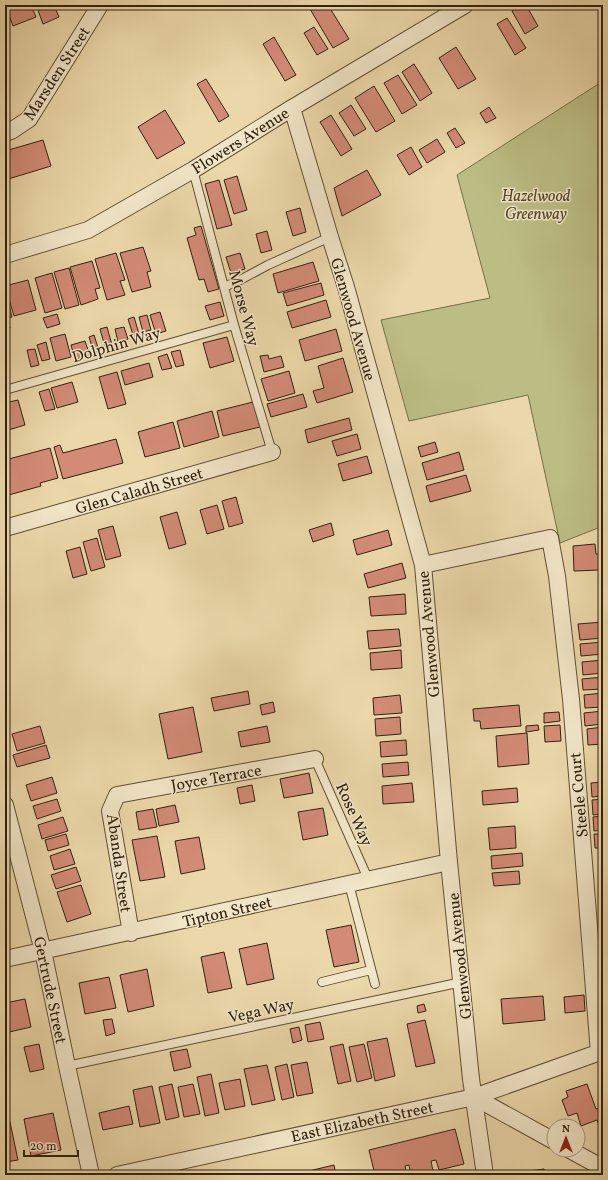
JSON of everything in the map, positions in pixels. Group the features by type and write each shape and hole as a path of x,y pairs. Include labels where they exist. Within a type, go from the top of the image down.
{"street":[{"name":"Marsden Street","path":"5,133 11,131 29,119 100,5"},
{"name":"Flowers Avenue","path":"5,255 88,230 193,170 292,108 465,5"},
{"name":"Glenwood Avenue","path":"292,108 346,287 423,566 449,862 474,1097 485,1175"},
{"name":"Glen Caladh Street","path":"5,528 272,452"},
{"name":"Steele Court","path":"423,566 550,538 557,576 570,691 601,1052"},
{"name":"Joyce Terrace","path":"117,795 315,759"},
{"name":"Abanda Street","path":"117,795 110,811 131,933"},
{"name":"Gertrude Street","path":"5,806 43,950 91,1175"},
{"name":"Tipton Street","path":"5,959 131,933 449,862"},
{"name":"East Elizabeth Street","path":"117,1175 474,1097 601,1052"},
{"path":"474,1097 546,1137"},
{"path":"585,1158 603,1168"}],"lane":[{"name":"Morse Way","path":"193,170 234,324 272,452"},
{"path":"224,286 240,280 268,264 330,237"},
{"name":"Dolphin Way","path":"5,390 234,324"},
{"name":"Rose Way","path":"315,759 369,881"},
{"path":"349,884 375,984"},
{"path":"322,982 371,970"},
{"name":"Vega Way","path":"67,1066 462,982"}],"green space":[{"name":"Hazelwood Greenway","path":"603,81 603,526 560,543 528,395 409,421 381,320 490,298 457,175"}],"building":[{"path":"11,5 31,5 36,17 13,26 6,7"},
{"path":"36,5 54,5 59,17 43,24"},
{"path":"317,5 328,5 349,39 333,48 310,9"},
{"path":"521,5 526,5 538,26 525,34 512,11"},
{"path":"507,18 526,48 515,55 497,24"},
{"path":"314,27 328,49 317,55 304,33"},
{"path":"274,37 296,75 285,81 263,44"},
{"path":"456,47 476,79 458,89 439,58"},
{"path":"414,64 432,93 420,101 402,72"},
{"path":"398,75 417,105 402,114 384,83"},
{"path":"206,79 229,116 219,122 197,84"},
{"path":"374,86 395,121 376,132 355,98"},
{"path":"351,105 366,129 354,136 339,113"},
{"path":"489,107 496,118 486,123 480,113"},
{"path":"165,110 185,143 157,159 138,127"},
{"path":"331,115 352,149 341,156 320,122"},
{"path":"455,128 465,143 456,148 447,133"},
{"path":"437,139 445,152 427,163 419,150"},
{"path":"43,140 51,166 5,180 5,151"},
{"path":"411,147 422,167 409,175 397,155"},
{"path":"367,170 381,195 342,216 334,188"},
{"path":"237,176 247,210 234,214 224,180"},
{"path":"219,180 232,225 217,229 205,184"},
{"path":"300,208 306,232 293,236 286,212"},
{"path":"201,226 219,289 208,292 204,279 199,280 187,238 196,235 194,228"},
{"path":"267,231 272,250 261,253 256,234"},
{"path":"143,247 151,271 147,272 151,287 132,292 120,253"},
{"path":"116,253 125,280 120,281 125,295 107,300 95,259"},
{"path":"240,253 245,269 231,273 226,257"},
{"path":"92,261 100,288 95,289 98,299 81,305 70,267"},
{"path":"313,262 319,281 278,293 273,274"},
{"path":"69,268 79,305 65,309 54,272"},
{"path":"52,273 62,308 45,313 35,278"},
{"path":"28,280 36,310 14,316 5,286"},
{"path":"321,283 324,295 287,306 283,293"},
{"path":"5,289 12,317 7,318 10,328 5,329"},
{"path":"326,300 331,317 292,328 287,312"},
{"path":"220,302 224,316 210,320 205,306"},
{"path":"160,312 166,331 156,334 150,315"},
{"path":"57,314 60,324 47,328 43,318"},
{"path":"147,315 151,330 143,332 139,317"},
{"path":"134,317 140,337 134,338 128,319"},
{"path":"107,327 112,345 105,347 100,329"},
{"path":"124,327 128,339 118,342 115,329"},
{"path":"336,329 342,351 305,361 299,340"},
{"path":"65,334 71,357 56,361 50,338"},
{"path":"94,335 99,351 94,353 89,337"},
{"path":"227,337 234,361 210,368 203,343"},
{"path":"85,341 90,356 75,360 71,345"},
{"path":"46,342 50,359 42,361 37,345"},
{"path":"35,349 39,365 31,367 27,350"},
{"path":"180,350 184,365 176,367 171,352"},
{"path":"167,354 172,368 162,370 158,357"},
{"path":"268,355 269,359 281,356 284,367 264,372 260,356"},
{"path":"343,358 353,392 317,403 313,391 324,388 318,366"},
{"path":"149,363 153,377 125,385 121,371"},
{"path":"289,371 295,393 268,401 261,379"},
{"path":"117,372 126,404 108,409 99,377"},
{"path":"72,382 78,402 57,408 51,388"},
{"path":"49,389 55,409 45,411 39,392"},
{"path":"303,394 307,407 271,417 267,404"},
{"path":"18,400 25,425 5,431 5,403"},
{"path":"253,402 260,427 223,436 217,411"},
{"path":"212,411 219,437 184,447 177,421"},
{"path":"349,418 352,430 308,443 305,430"},
{"path":"173,422 180,448 145,457 138,432"},
{"path":"357,434 361,449 337,456 332,441"},
{"path":"116,439 123,463 63,479 54,447 60,445 63,453"},
{"path":"435,442 438,452 421,457 418,447"},
{"path":"50,448 58,478 40,483 41,486 5,496 5,460"},
{"path":"459,452 464,470 427,480 422,463"},
{"path":"367,456 372,473 343,481 338,464"},
{"path":"466,475 471,491 430,502 426,486"},
{"path":"236,497 243,523 229,527 222,501"},
{"path":"217,505 224,529 207,534 200,510"},
{"path":"177,512 186,544 169,549 160,517"},
{"path":"331,523 334,535 313,542 309,530"},
{"path":"113,526 121,556 106,560 98,530"},
{"path":"388,530 392,545 357,555 353,540"},
{"path":"97,538 105,567 91,571 83,542"},
{"path":"595,544 596,554 599,554 600,570 574,571 573,546"},
{"path":"80,547 87,574 73,578 66,551"},
{"path":"402,563 406,578 368,588 364,574"},
{"path":"405,594 406,614 371,616 369,597"},
{"path":"603,622 603,638 580,640 578,624"},
{"path":"399,629 401,646 369,649 367,631"},
{"path":"603,642 603,654 581,656 580,644"},
{"path":"401,650 402,668 371,670 370,653"},
{"path":"603,660 603,673 583,675 582,662"},
{"path":"603,677 603,689 583,690 582,679"},
{"path":"248,691 250,704 214,711 211,698"},
{"path":"603,693 603,707 585,708 584,695"},
{"path":"400,695 402,713 374,715 373,698"},
{"path":"273,702 275,712 262,715 260,705"},
{"path":"519,705 521,726 481,729 480,721 474,721 473,709"},
{"path":"193,707 202,752 168,759 159,714"},
{"path":"603,711 603,724 585,726 584,713"},
{"path":"559,712 560,721 544,723 544,713"},
{"path":"400,717 401,734 376,736 375,719"},
{"path":"538,725 539,730 526,732 526,726"},
{"path":"560,725 561,741 545,742 544,726"},
{"path":"40,726 45,743 17,751 12,734"},
{"path":"267,726 270,742 241,747 238,732"},
{"path":"603,727 603,744 588,745 587,729"},
{"path":"527,733 529,764 498,767 496,736"},
{"path":"406,740 407,755 381,757 380,742"},
{"path":"46,745 50,758 17,767 13,755"},
{"path":"408,762 409,775 383,777 382,764"},
{"path":"309,773 313,793 284,798 280,779"},
{"path":"52,777 57,793 31,801 26,785"},
{"path":"603,782 603,796 592,797 591,783"},
{"path":"412,783 414,802 383,804 382,786"},
{"path":"252,785 255,801 240,804 237,788"},
{"path":"517,788 518,802 483,805 482,791"},
{"path":"57,799 61,811 37,819 33,806"},
{"path":"603,799 603,814 593,815 592,800"},
{"path":"175,805 179,822 159,826 156,809"},
{"path":"323,808 328,835 303,840 298,812"},
{"path":"153,809 157,827 139,830 136,812"},
{"path":"603,816 603,830 594,831 593,817"},
{"path":"63,817 68,831 42,839 38,825"},
{"path":"515,826 516,848 490,850 488,828"},
{"path":"66,834 69,845 48,851 45,840"},
{"path":"594,834 603,834 603,848 595,848"},
{"path":"157,836 165,877 140,881 132,840"},
{"path":"199,837 205,869 181,874 175,841"},
{"path":"70,849 75,864 54,870 50,856"},
{"path":"522,853 523,866 492,869 491,856"},
{"path":"76,867 81,881 56,889 51,875"},
{"path":"600,869 603,869 603,883 601,883"},
{"path":"519,871 520,884 494,886 492,873"},
{"path":"81,885 91,914 67,922 57,892"},
{"path":"351,925 359,962 334,967 326,930"},
{"path":"267,943 274,979 247,985 239,949"},
{"path":"224,952 232,988 208,993 201,957"},
{"path":"147,969 154,1006 128,1012 120,975"},
{"path":"109,977 116,1008 85,1014 79,983"},
{"path":"584,995 585,1011 565,1013 564,997"},
{"path":"543,996 545,1020 503,1024 501,999"},
{"path":"25,999 31,1027 5,1033 5,1003"},
{"path":"424,1004 426,1011 418,1013 417,1006"},
{"path":"112,1019 115,1033 106,1036 103,1020"},
{"path":"425,1020 435,1063 416,1067 407,1024"},
{"path":"320,1022 324,1039 308,1042 305,1025"},
{"path":"299,1027 302,1040 293,1043 290,1029"},
{"path":"387,1038 395,1076 375,1081 367,1042"},
{"path":"39,1044 44,1069 30,1072 24,1047"},
{"path":"343,1044 351,1081 338,1084 330,1047"},
{"path":"364,1044 372,1078 357,1082 349,1047"},
{"path":"187,1049 191,1067 174,1071 170,1052"},
{"path":"307,1062 313,1093 297,1096 291,1065"},
{"path":"287,1064 294,1097 282,1100 275,1067"},
{"path":"267,1065 275,1100 252,1105 244,1069"},
{"path":"211,1074 219,1113 205,1116 197,1077"},
{"path":"240,1079 245,1106 225,1110 219,1083"},
{"path":"172,1084 179,1117 166,1120 159,1087"},
{"path":"193,1084 200,1114 184,1117 178,1087"},
{"path":"587,1084 596,1109 603,1107 602,1133 597,1120 586,1124 586,1118 579,1118 577,1113 568,1116 562,1100 568,1097 566,1091"},
{"path":"152,1086 160,1123 140,1127 133,1090"},
{"path":"129,1106 133,1124 103,1130 99,1113"},
{"path":"7,1108 18,1160 5,1162 5,1109"},
{"path":"53,1113 61,1150 31,1156 24,1119"},
{"path":"455,1129 464,1164 439,1170 436,1160 431,1161 433,1171 417,1175 411,1175 409,1165 405,1166 407,1175 375,1175 369,1150"},
{"path":"334,1165 336,1175 310,1175 309,1171"},
{"path":"544,1169 545,1175 515,1175 515,1173"}]}
